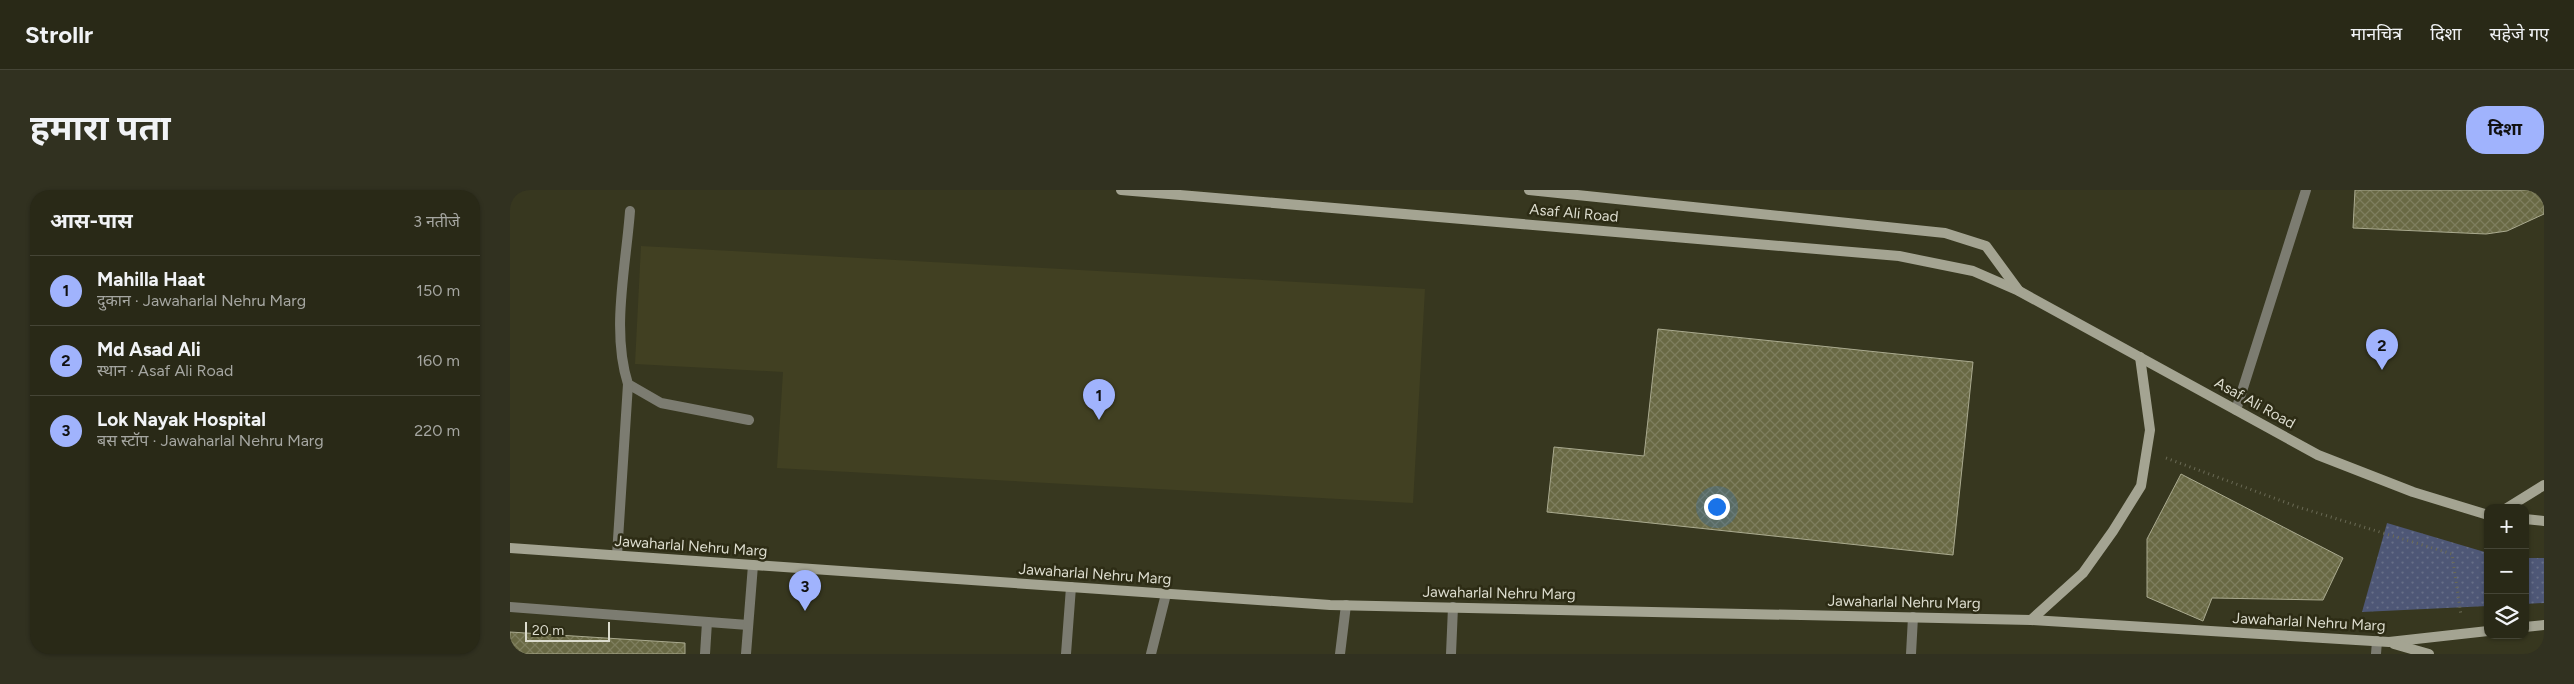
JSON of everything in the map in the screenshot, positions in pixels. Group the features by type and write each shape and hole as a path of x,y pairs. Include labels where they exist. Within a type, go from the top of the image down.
{"main road":[{"name":"Asaf Ali Road","path":"1121,190 1899,256 1973,271 2019,291 2318,455 2412,492 2484,514"},
{"name":"Asaf Ali Road","path":"1529,190 1945,233 1986,246 2019,291"},
{"path":"2031,620 2083,572 2113,532 2141,486 2150,430 2140,357"},
{"path":"2513,504 2544,485"},
{"path":"2529,519 2544,521"},
{"name":"Jawaharlal Nehru Marg","path":"510,548 1346,605 2031,620 2377,642 2484,632"},
{"path":"2529,627 2544,625"},
{"path":"2389,642 2429,654"}],"street":[{"path":"2236,410 2306,190"},
{"path":"617,555 628,384 622,366 621,318 630,211"},
{"path":"628,384 661,403 749,420"},
{"path":"746,654 753,566"},
{"path":"1066,654 1071,587"},
{"path":"1151,654 1166,594"},
{"path":"1340,654 1346,605"},
{"path":"510,607 748,625"},
{"path":"1450,654 1453,608"},
{"path":"1911,654 1912,617"},
{"path":"705,654 707,622"},
{"path":"2376,654 2377,642"}],"path":[{"path":"2146,450 2298,507 2452,554 2464,634"}],"shaded area":[{"path":"641,246 1425,289 1413,503 777,468 783,372 635,364"},
{"path":"2387,523 2484,552 2484,606 2362,612"},
{"path":"2529,558 2544,558 2544,603 2529,604"}],"building":[{"path":"2355,190 2544,190 2544,214 2507,231 2486,234 2353,228"},
{"path":"1658,329 1973,362 1953,555 1547,512 1554,447 1644,456"},
{"path":"2181,474 2343,558 2323,600 2212,598 2203,621 2147,597 2147,539"},
{"path":"510,632 685,643 685,654 510,654"}],"place":[{"name":"Md Asad Ali","path":"2382,370"},
{"name":"Mahilla Haat","path":"1099,420"},
{"name":"Lok Nayak Hospital","path":"805,611"}]}
